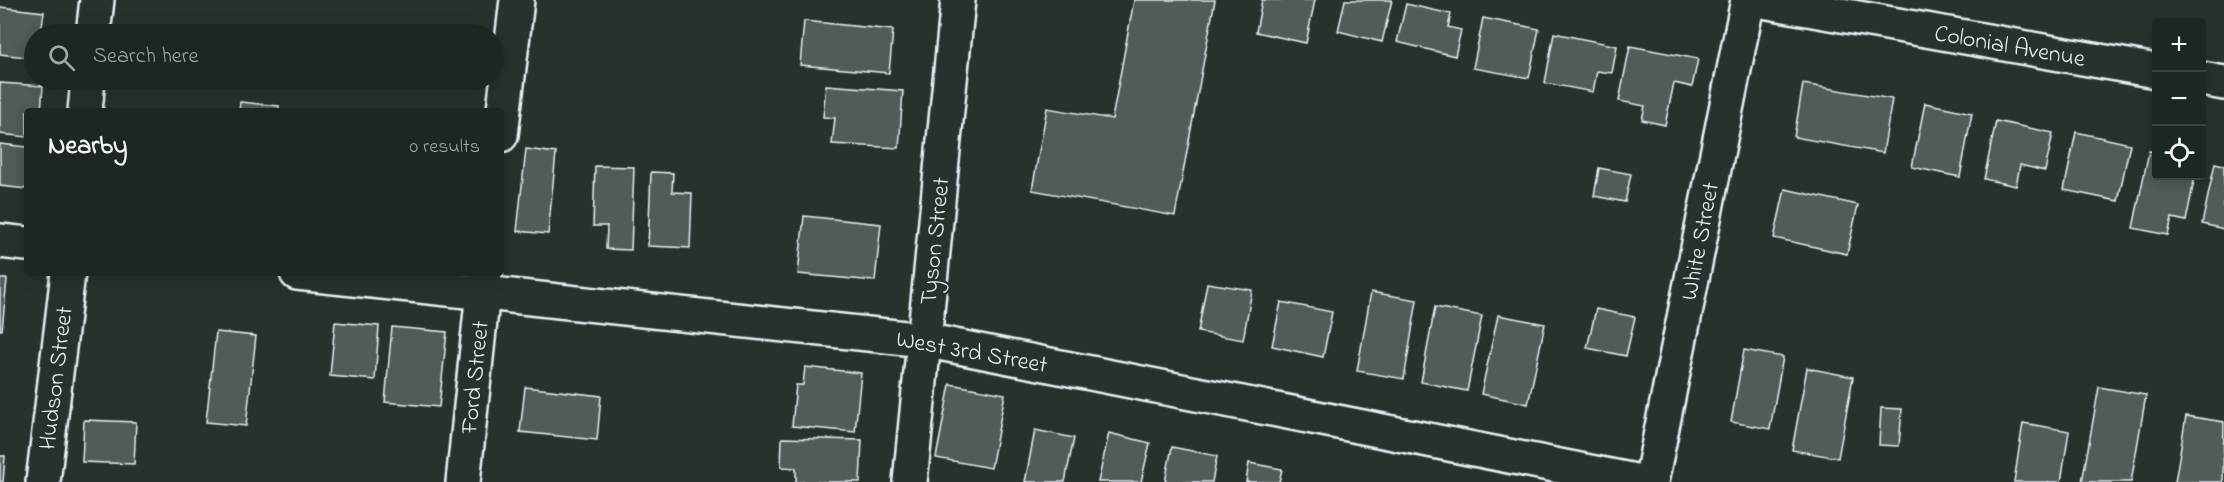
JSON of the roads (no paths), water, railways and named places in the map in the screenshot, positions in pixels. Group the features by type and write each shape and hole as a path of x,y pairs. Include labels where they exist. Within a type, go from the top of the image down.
{"street":[{"path":"94,24 97,0"},
{"path":"504,110 517,0"},
{"name":"Tyson Street","path":"910,482 957,0"},
{"name":"White Street","path":"1651,482 1748,0"},
{"name":"Colonial Avenue","path":"1757,0 2152,70"},
{"path":"2206,80 2224,83"},
{"path":"85,108 87,90"},
{"path":"0,241 24,244"},
{"name":"Hudson Street","path":"43,482 68,276"},
{"name":"West 3rd Street","path":"353,276 483,283 924,340 1640,482"},
{"name":"Ford Street","path":"463,482 483,283"}]}
